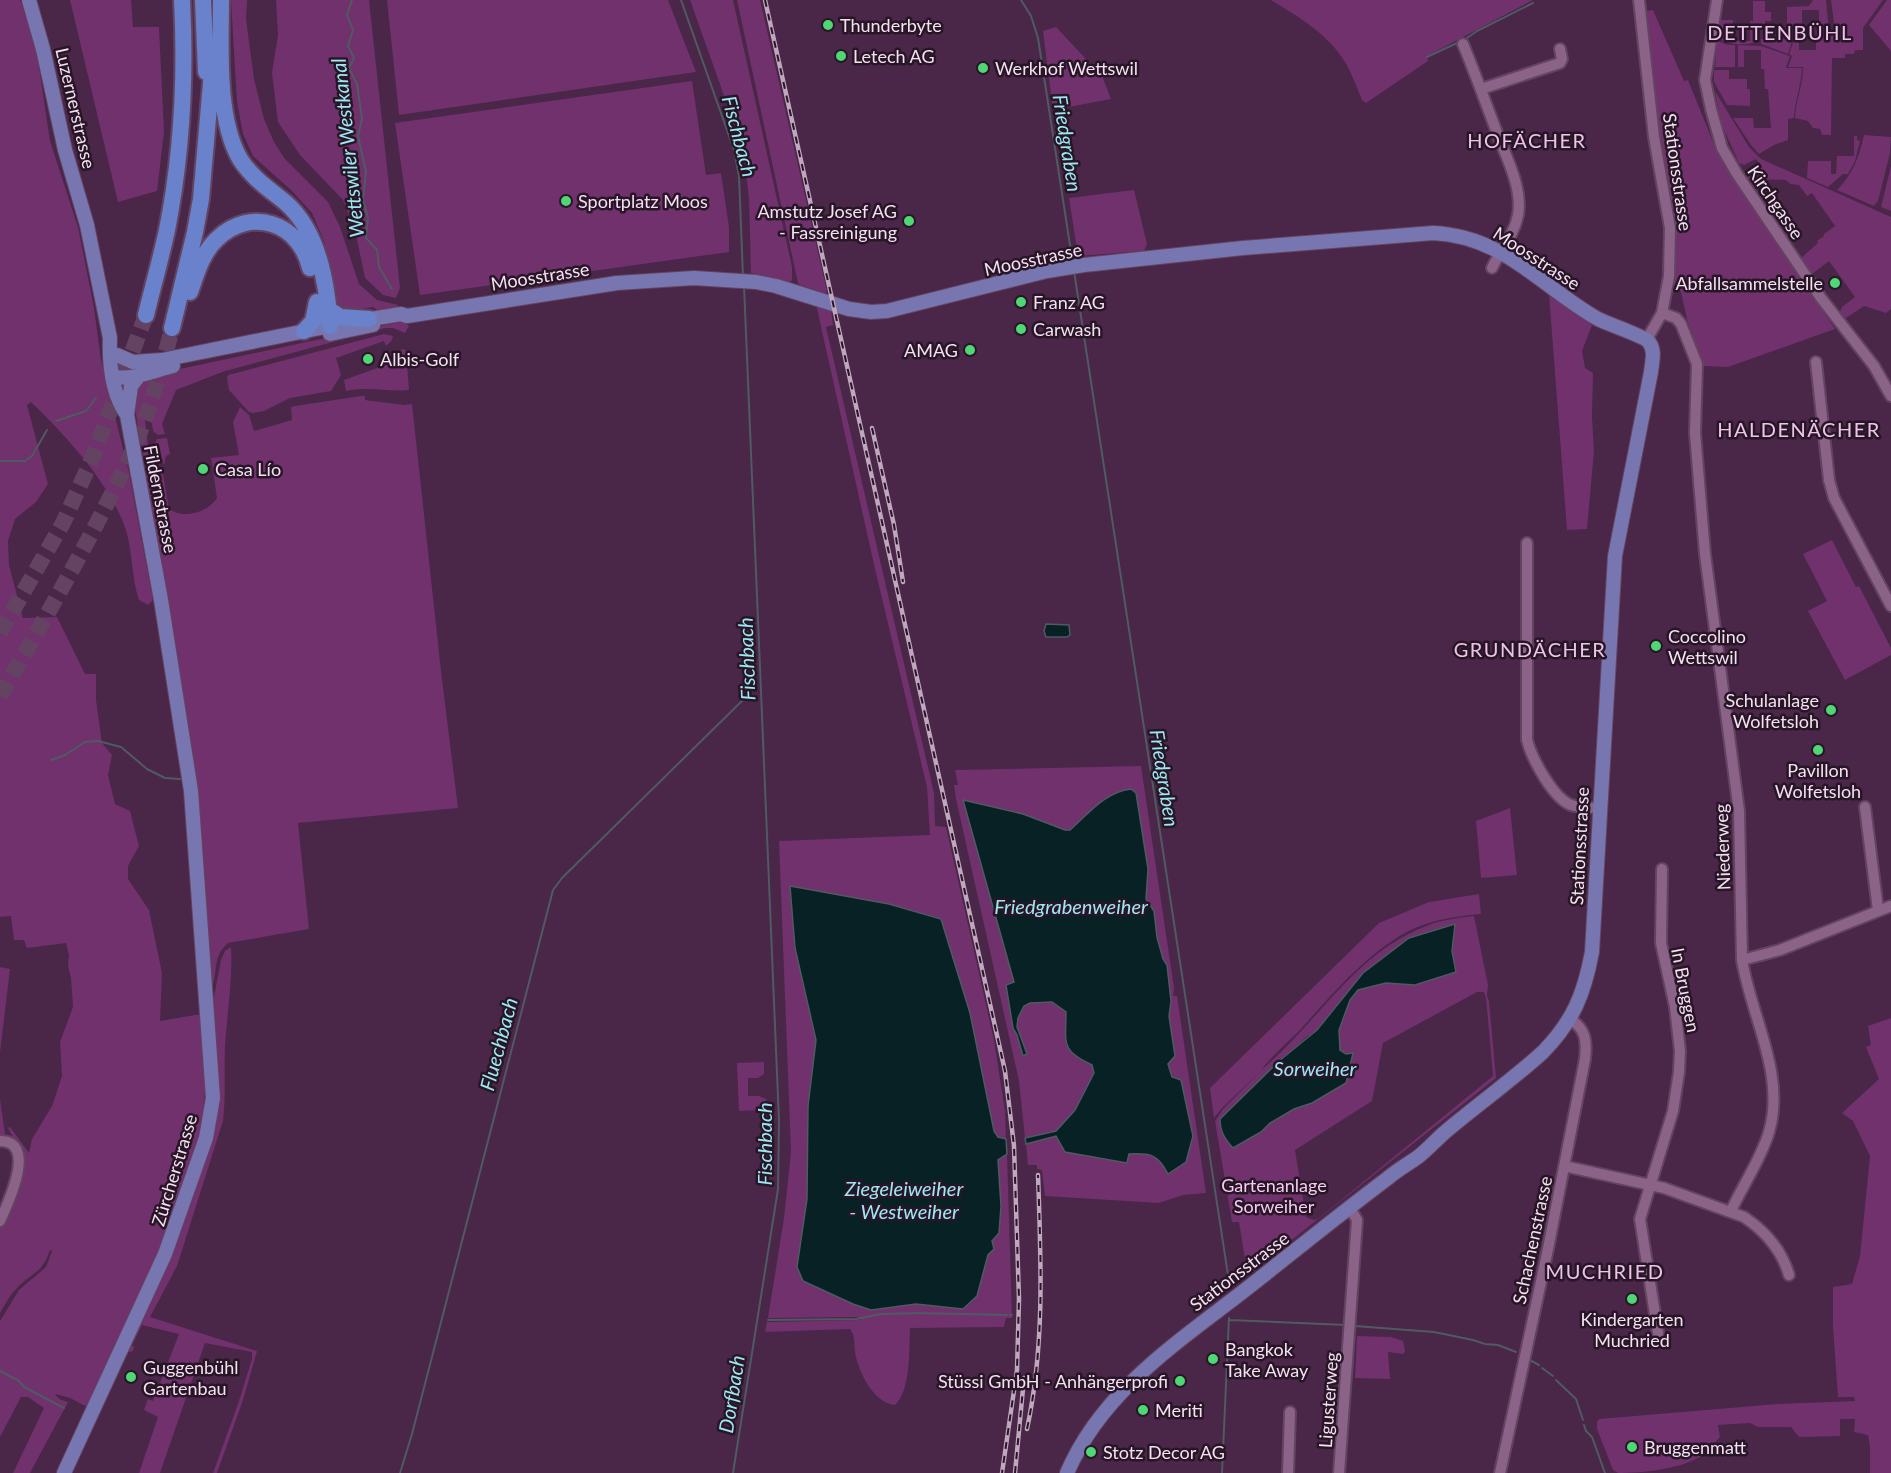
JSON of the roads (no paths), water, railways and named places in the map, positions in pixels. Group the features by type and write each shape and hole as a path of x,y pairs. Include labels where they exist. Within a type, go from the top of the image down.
{"highway":[{"path":"171,0 182,111"},
{"path":"146,315 170,212 182,111 182,0"},
{"path":"203,0 208,121"},
{"path":"213,0 213,68 201,199 176,329 200,263 208,249 229,230 249,222 279,226 300,243 308,258 325,320"},
{"path":"221,0 224,92 234,143 240,158 253,176 286,203 304,222 315,247 325,320"},
{"path":"304,331 313,321 340,317 369,319"}],"main road":[{"name":"Luzernerstrasse","path":"29,0 44,49 65,150 87,225 110,338"},
{"name":"Moosstrasse","path":"119,375 139,376 325,320 402,318 617,283 694,278 738,280 776,286 849,309 871,312 899,309 1064,268 1243,248 1433,233 1473,239 1500,251 1582,309 1611,326 1647,339"},
{"name":"Moosstrasse","path":"369,319 401,314 406,316"},
{"name":"Moosstrasse","path":"117,355 133,362 162,360 304,331 325,320"},
{"path":"110,338 117,355 127,415"},
{"path":"110,338 109,357 119,375"},
{"name":"Stationsstrasse","path":"1067,1473 1093,1425 1133,1380 1178,1344 1196,1326 1246,1290 1389,1176 1418,1157 1444,1133 1525,1068 1560,1034 1570,1019 1581,996 1592,952 1615,556 1651,372 1652,349 1647,339"},
{"name":"Moosstrasse","path":"119,375 162,360"},
{"path":"127,415 131,386 139,376"},
{"name":"Fildernstrasse","path":"127,415 161,600 190,782"},
{"name":"Zürcherstrasse","path":"64,1473 165,1254 201,1155 210,1120 213,1098 190,782"}],"street":[{"name":"Stationsstrasse","path":"1639,0 1654,137 1670,228 1669,276 1662,313 1647,339"},
{"name":"Kirchgasse","path":"1717,0 1705,80 1722,148 1737,174 1821,298 1874,366 1891,396"},
{"path":"1463,44 1519,198 1513,232 1492,268"},
{"path":"1481,89 1560,63 1562,59 1560,49"},
{"name":"Niederweg","path":"1662,313 1676,318 1681,324 1697,364 1695,433 1705,554 1739,811 1742,960 1768,1062 1774,1100 1768,1134 1731,1211"},
{"path":"1816,362 1829,480 1834,498 1891,606"},
{"path":"1527,543 1527,740 1531,755 1560,797 1574,807 1599,808"},
{"path":"1865,807 1878,910"},
{"name":"In Bruggen","path":"1658,1333 1640,1220 1649,1184 1673,1111 1680,1061 1677,1017 1661,943 1662,869"},
{"path":"1742,960 1780,950 1891,906"},
{"name":"Schachenstrasse","path":"1500,1473 1586,1051 1581,1027 1570,1019"},
{"path":"0,1142 13,1145 19,1154 20,1162 14,1187 0,1221"},
{"path":"1564,1166 1649,1184 1731,1211 1755,1224 1766,1235 1784,1259 1789,1275"},
{"name":"Ligusterweg","path":"1339,1473 1357,1220 1350,1208"},
{"path":"1288,1473 1290,1412"}],"water":[{"path":"1046,624 1069,625 1070,635 1046,637 1044,631"},
{"name":"Friedgrabenweiher","path":"1131,789 1136,793 1148,869 1146,899 1154,911 1157,937 1167,965 1171,1001 1169,1016 1175,1056 1168,1064 1172,1077 1181,1080 1193,1136 1186,1162 1168,1174 1161,1162 1153,1156 1129,1154 1127,1163 1065,1152 1056,1136 1026,1144 1025,1138 1056,1131 1075,1110 1094,1073 1092,1065 1074,1055 1067,1045 1066,1012 1052,1002 1030,1003 1024,1006 1018,1018 1017,1027 1027,1054 1023,1056 1013,1028 1006,985 1014,982 963,800 1023,814 1070,830 1105,799"},
{"name":"Ziegeleiweiher - Westweiher","path":"790,886 889,904 941,919 970,1013 994,1131 998,1137 1006,1139 1007,1154 998,1160 1001,1206 999,1233 992,1241 994,1249 988,1255 977,1296 963,1309 916,1304 871,1310 803,1281 797,1267 807,1199 808,1106 816,1040 795,948"},
{"name":"Sorweiher","path":"1455,924 1452,951 1456,972 1415,985 1386,983 1358,990 1350,1000 1339,1030 1340,1050 1346,1054 1353,1053 1346,1083 1312,1103 1294,1109 1233,1148 1223,1134 1220,1119 1279,1061 1317,1030 1363,973 1409,938"}],"waterway":[{"name":"Wettswiler Westkanal","path":"352,0 347,15 353,30 348,46 354,58 349,68 357,84 362,119 358,136 366,172 363,200 368,218 366,238 377,250 379,267 392,289"},
{"name":"Fischbach","path":"681,0 734,150 739,176 743,277"},
{"name":"Friedgraben","path":"1021,0 1031,16 1038,38 1072,258"},
{"path":"1464,40 1533,3"},
{"path":"1427,57 1459,42"},
{"name":"Friedgraben","path":"1074,271 1230,1288"},
{"name":"Fischbach","path":"733,1473 778,1189 779,1121 744,286"},
{"path":"56,421 86,411 96,398"},
{"path":"0,461 25,461 32,456 47,430"},
{"name":"Fluechbach","path":"400,1473 553,890 562,878 749,694"},
{"path":"51,760 65,755 85,742 98,741 121,747 147,769 165,778 180,779"},
{"name":"Fischbach","path":"768,1320 856,1319 880,1314 918,1313 1007,1315"},
{"name":"Friedgraben","path":"1222,1473 1229,1318"},
{"path":"1229,1320 1346,1325"},
{"path":"1355,1326 1434,1332 1498,1345 1516,1352"},
{"path":"1528,1359 1539,1365"},
{"path":"1542,1368 1553,1376"},
{"path":"0,1371 19,1381 24,1387 64,1408"},
{"path":"1556,1380 1576,1399 1583,1420"},
{"path":"1584,1425 1592,1437 1605,1473"}],"tunnel":[{"path":"0,633 63,523 92,459 146,315"},
{"path":"0,696 79,557 123,471 151,401 172,328"}],"railway":[{"path":"765,0 1005,1071 1014,1146 1019,1299 1017,1370 1002,1473"},
{"path":"872,428 894,525 903,582"},
{"path":"1027,1429 1037,1366 1039,1334 1041,1271 1038,1175"},
{"path":"1015,1473 1024,1378"}],"place":[{"name":"Thunderbyte","path":"828,25"},
{"name":"Letech AG","path":"841,56"},
{"name":"Werkhof Wettswil","path":"983,68"},
{"name":"Sportplatz Moos","path":"566,201"},
{"name":"Amstutz Josef AG - Fassreinigung","path":"909,221"},
{"name":"Abfallsammelstelle","path":"1835,283"},
{"name":"Franz AG","path":"1021,302"},
{"name":"Carwash","path":"1021,329"},
{"name":"AMAG","path":"970,350"},
{"name":"Albis-Golf","path":"368,359"},
{"name":"Casa Lío","path":"203,469"},
{"name":"Coccolino Wettswil","path":"1656,646"},
{"name":"Schulanlage Wolfetsloh","path":"1831,710"},
{"name":"Pavillon Wolfetsloh","path":"1818,750"},
{"name":"Kindergarten Muchried","path":"1632,1299"},
{"name":"Bangkok Take Away","path":"1213,1359"},
{"name":"Guggenbühl Gartenbau","path":"131,1377"},
{"name":"Stüssi GmbH - Anhängerprofi","path":"1180,1381"},
{"name":"Meriti","path":"1143,1410"},
{"name":"Bruggenmatt","path":"1632,1447"},
{"name":"Stotz Decor AG","path":"1091,1452"}],"district":[{"name":"DETTENBÜHL","path":"1780,32"},
{"name":"HOFÄCHER","path":"1527,140"},
{"name":"HALDENÄCHER","path":"1799,429"},
{"name":"GRUNDÄCHER","path":"1530,649"},
{"name":"MUCHRIED","path":"1605,1271"}],"park label":[{"name":"Gartenanlage Sorweiher","path":"1274,1195"}],"water label":[{"name":"Dorfbach","path":"731,1394"}]}
